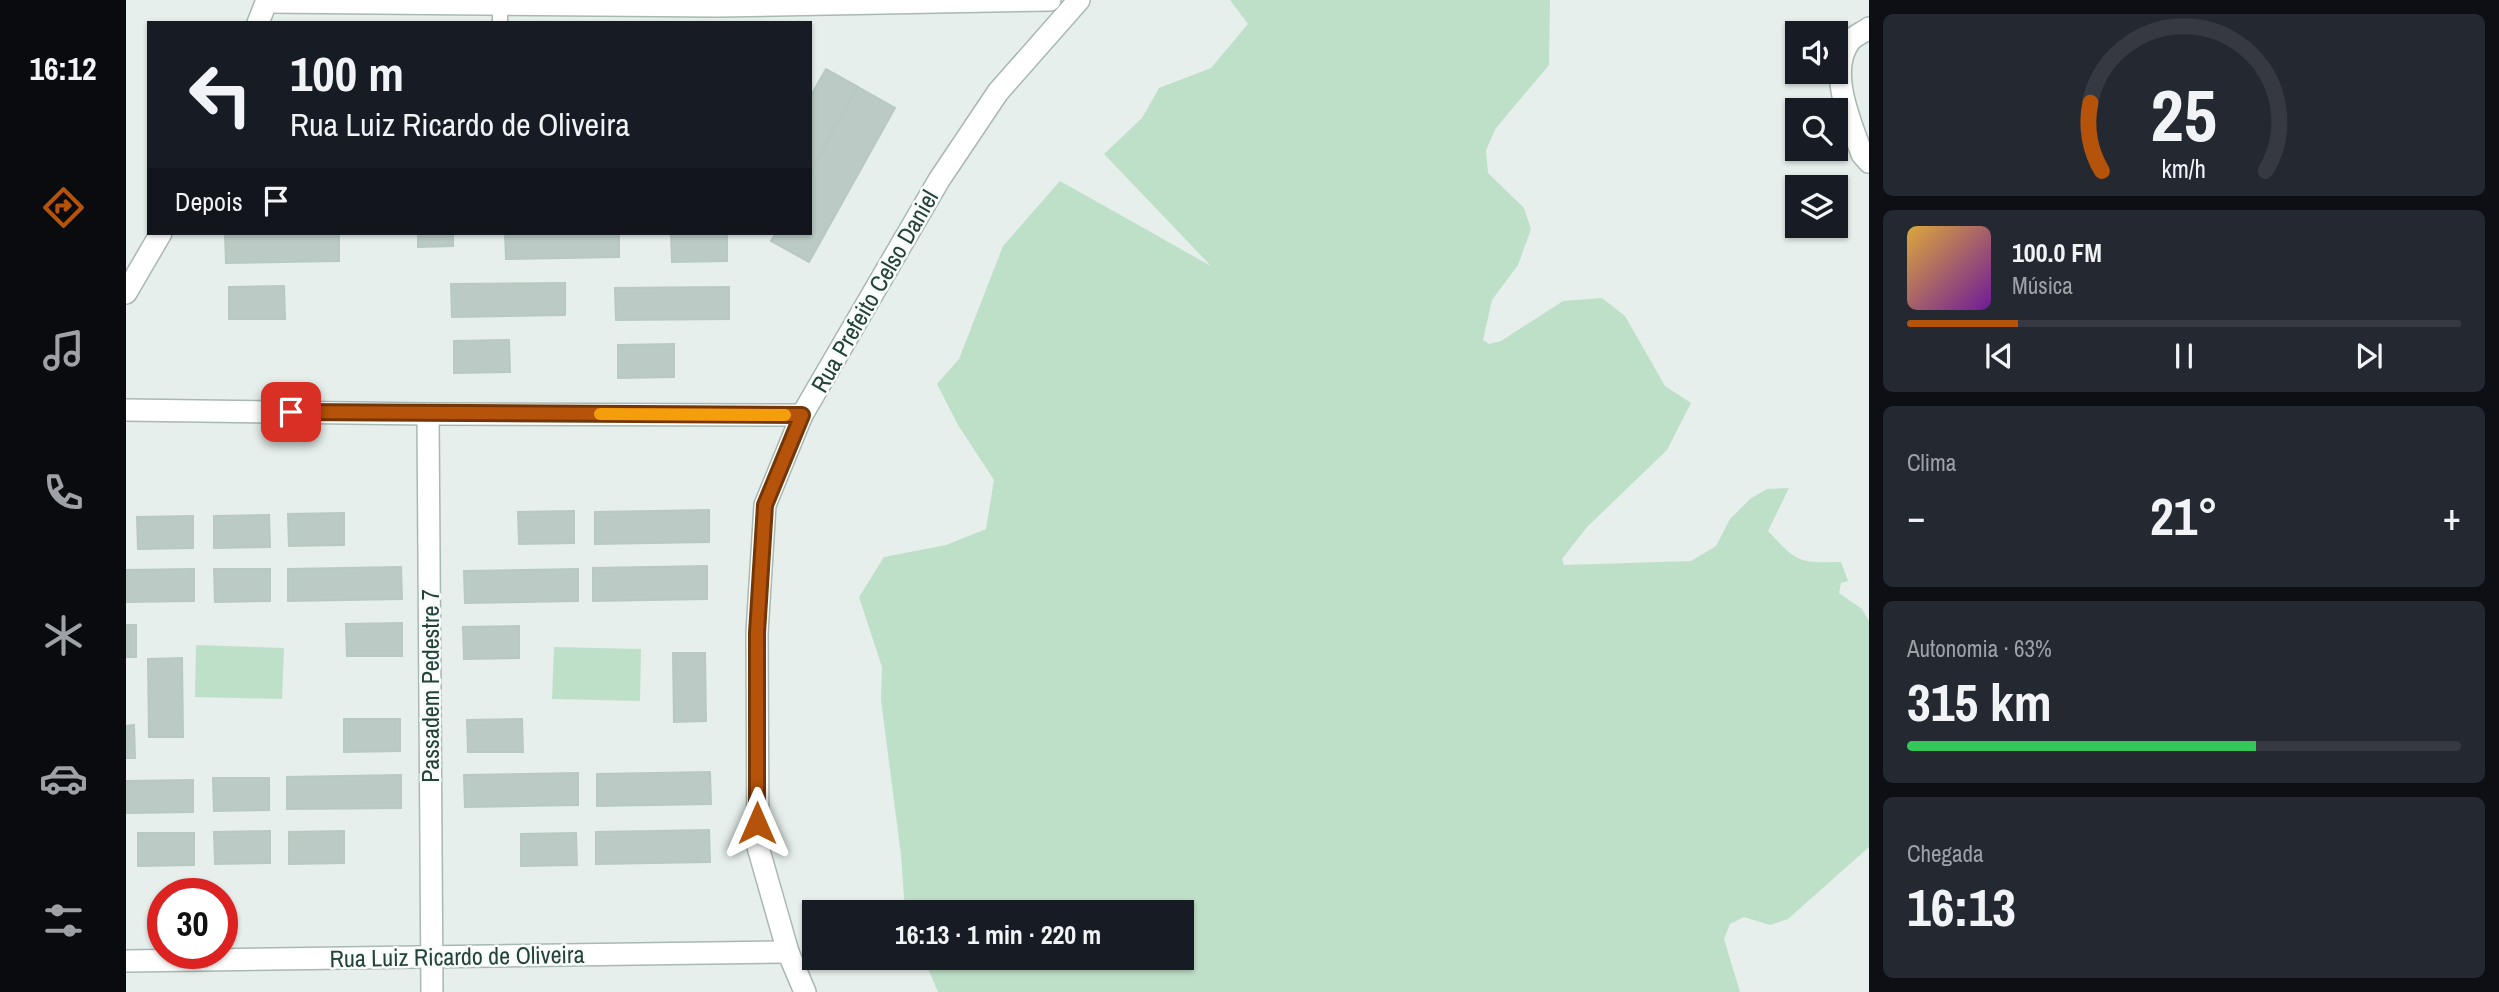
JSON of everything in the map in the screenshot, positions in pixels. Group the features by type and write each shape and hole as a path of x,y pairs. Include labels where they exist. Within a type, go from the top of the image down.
{"street":[{"path":"259,21 267,1 471,2 500,13 719,3 1050,0"},
{"name":"Rua Prefeito Celso Daniel","path":"805,992 788,952 758,847 757,633 765,505 802,415 939,180 998,92 1079,0"},
{"path":"1869,29 1850,40 1840,66 1841,88 1862,154 1869,162"},
{"path":"126,293 160,235"},
{"path":"126,410 802,415"},
{"name":"Passadem Pedestre 7","path":"428,414 432,992"},
{"name":"Rua Luiz Ricardo de Oliveira","path":"126,961 788,952"}],"green space":[{"path":"1230,0 1550,0 1549,65 1496,128 1486,150 1488,173 1524,208 1531,229 1518,265 1492,300 1483,340 1489,344 1501,341 1563,301 1602,298 1625,316 1665,386 1691,403 1667,450 1587,527 1562,559 1564,565 1691,561 1716,546 1730,519 1750,499 1767,489 1789,488 1768,531 1800,559 1841,562 1848,581 1841,583 1839,593 1862,609 1869,621 1869,847 1788,919 1770,925 1744,917 1730,924 1724,939 1740,992 938,992 929,970 1194,970 1194,900 904,900 881,700 882,667 859,597 884,557 946,545 986,529 994,480 958,425 937,384 959,359 1003,246 1060,181 1211,266 1104,154 1142,118 1159,88 1211,68 1248,24"},
{"path":"196,645 284,648 282,699 195,697"},
{"path":"554,647 641,649 640,701 552,699"}],"building":[{"path":"826,69 858,87 812,168 812,94"},
{"path":"858,87 895,108 809,262 771,241 775,235 812,235 812,168"},
{"path":"225,235 339,235 339,261 226,263"},
{"path":"418,235 453,235 453,246 418,247"},
{"path":"505,235 619,235 619,257 506,259"},
{"path":"671,235 727,235 727,261 672,262"},
{"path":"565,283 565,315 452,317 451,284"},
{"path":"284,286 285,319 229,319 229,287"},
{"path":"729,287 729,319 616,320 615,288"},
{"path":"509,340 510,372 454,373 454,341"},
{"path":"674,344 674,377 618,378 618,345"},
{"path":"709,510 709,542 595,544 595,512"},
{"path":"574,511 574,543 519,544 518,512"},
{"path":"344,513 344,545 289,546 288,514"},
{"path":"269,515 270,547 214,548 214,516"},
{"path":"193,516 193,548 138,549 137,517"},
{"path":"707,566 707,599 593,601 593,568"},
{"path":"401,567 402,599 288,601 288,569"},
{"path":"194,569 194,601 126,602 126,570"},
{"path":"214,569 270,569 270,601 215,602"},
{"path":"578,569 578,601 465,603 464,571"},
{"path":"402,623 402,656 347,656 346,624"},
{"path":"126,625 136,625 136,657 126,657"},
{"path":"519,626 519,658 464,659 463,627"},
{"path":"673,653 705,653 706,721 674,722"},
{"path":"182,658 183,737 149,737 148,659"},
{"path":"344,719 400,719 400,751 344,752"},
{"path":"522,719 523,752 468,752 467,720"},
{"path":"134,725 135,758 126,758 126,726"},
{"path":"710,772 711,804 597,806 597,774"},
{"path":"578,773 578,805 465,807 464,775"},
{"path":"401,775 401,808 287,809 287,777"},
{"path":"213,778 269,778 269,810 214,811"},
{"path":"193,780 193,812 126,813 126,781"},
{"path":"709,830 710,862 596,864 596,832"},
{"path":"270,831 270,863 215,864 214,832"},
{"path":"344,831 344,863 289,864 289,832"},
{"path":"138,833 194,833 194,865 138,866"},
{"path":"576,833 577,865 521,866 521,834"}],"slow traffic":[{"path":"600,414 785,415"}],"route":[{"path":"291,412 802,415 765,505 757,633 757,823"}]}
